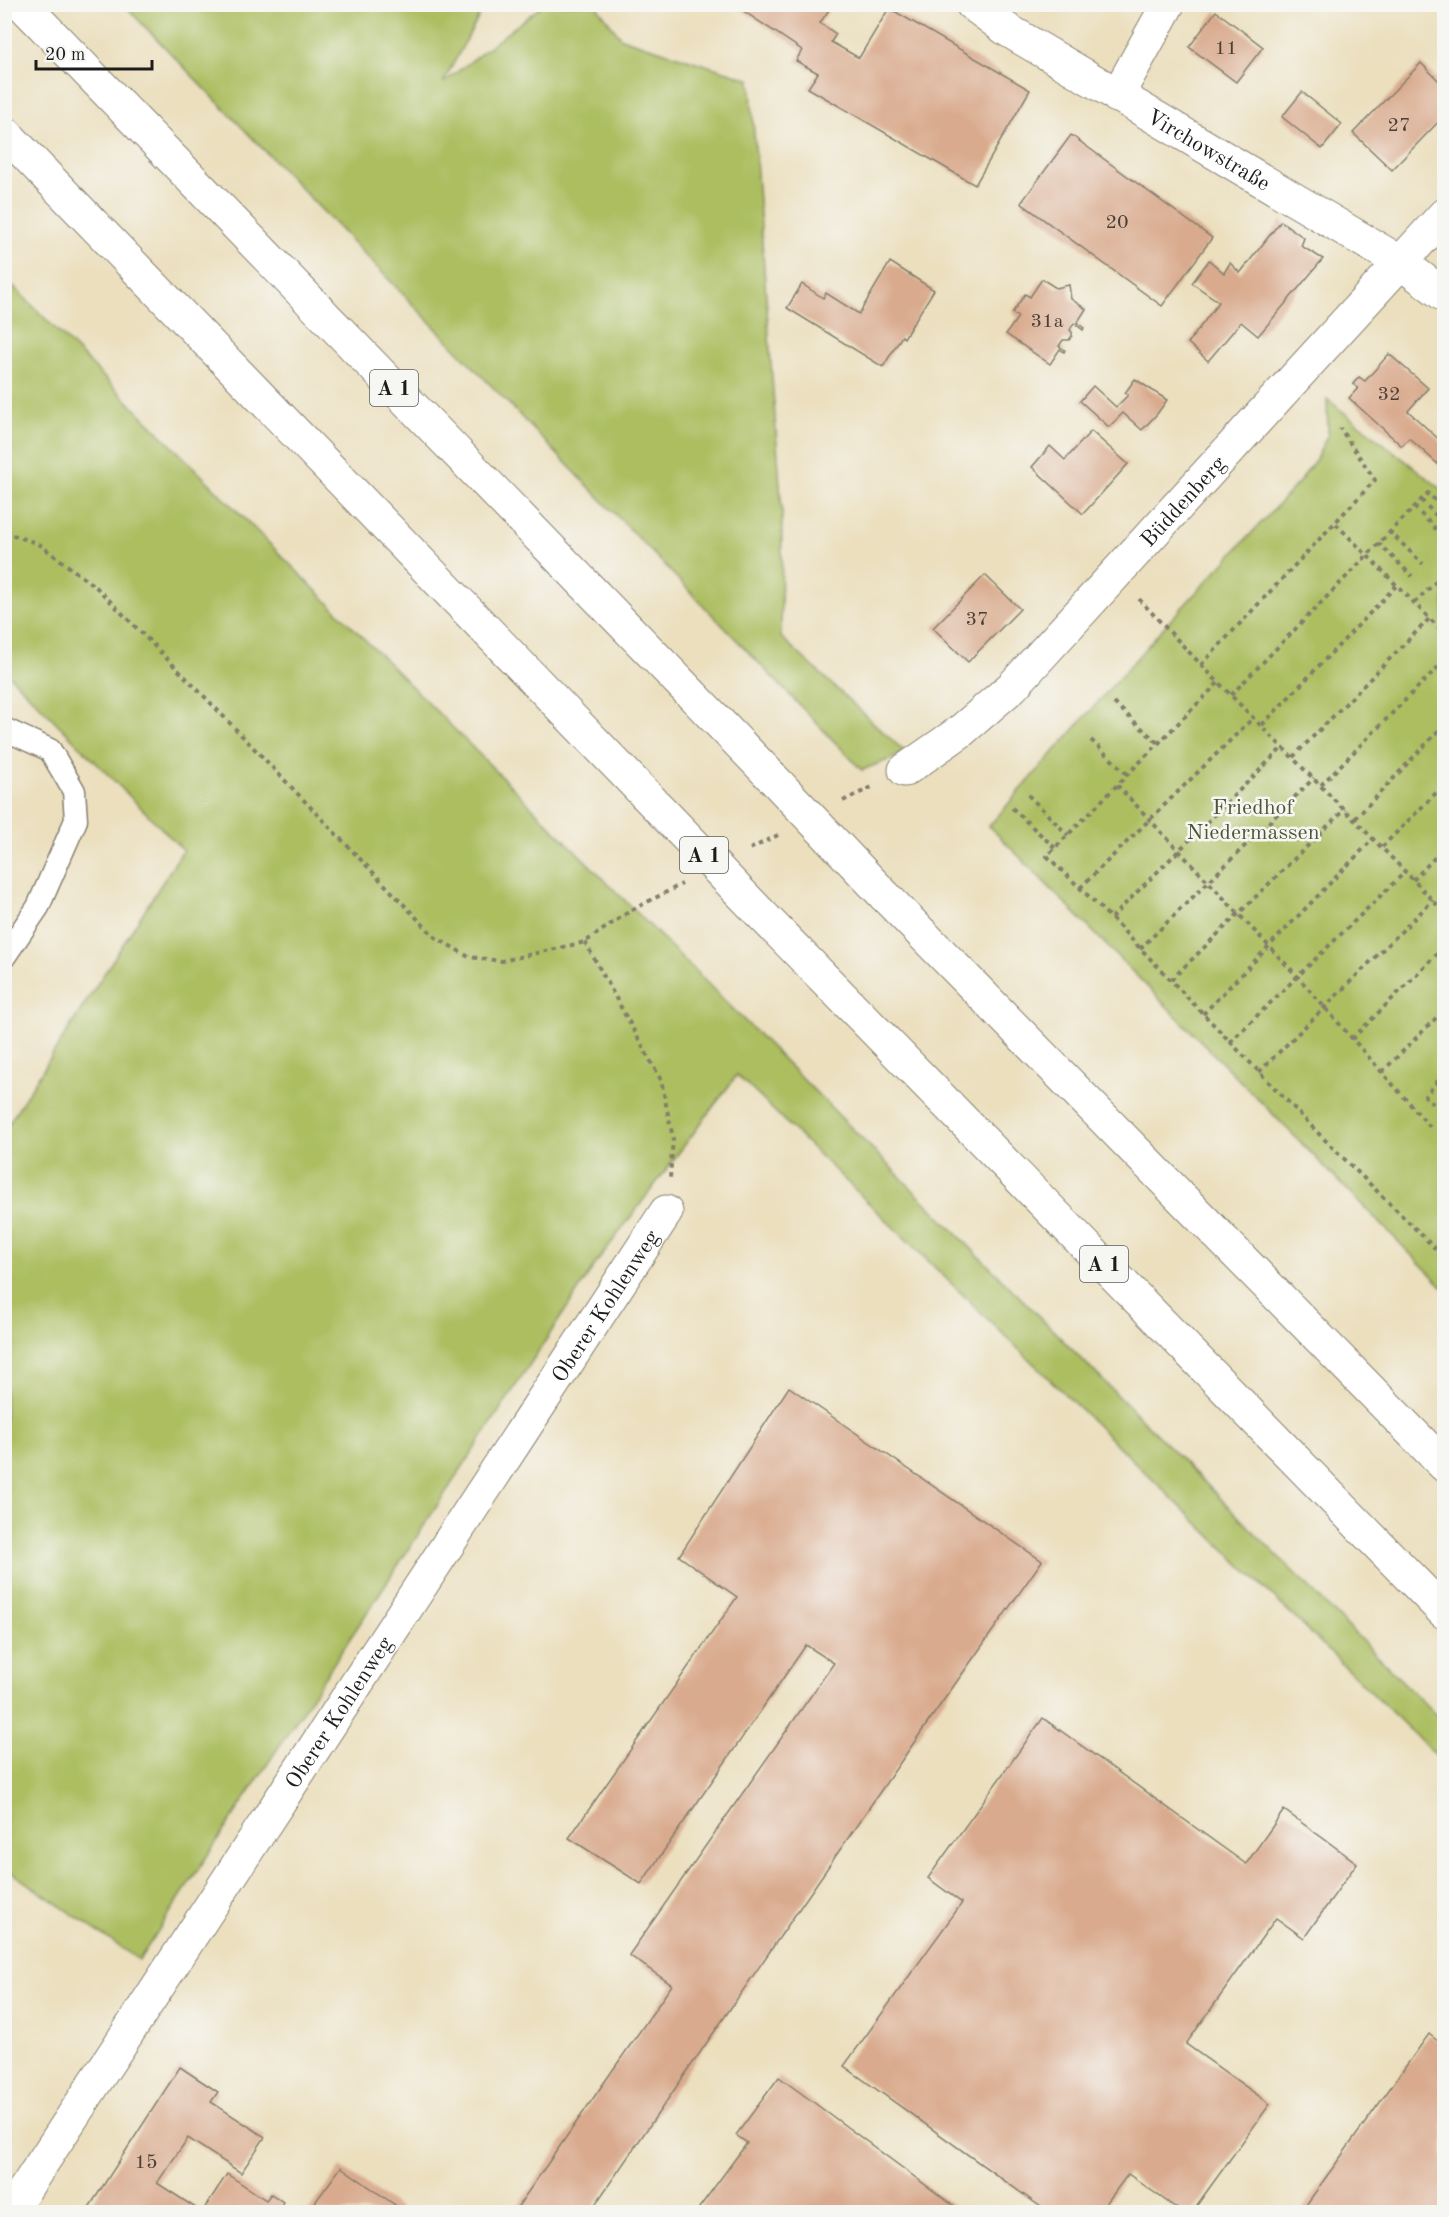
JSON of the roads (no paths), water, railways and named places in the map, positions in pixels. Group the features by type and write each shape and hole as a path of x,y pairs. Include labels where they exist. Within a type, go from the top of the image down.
{"main road":[{"name":"A 1","path":"22,4 884,895 1444,1465"},
{"name":"Virchowstraße","path":"972,4 1006,30 1400,262 1444,295"},
{"path":"1117,96 1168,4"},
{"name":"A 1","path":"4,132 763,916 1444,1612"},
{"name":"Büddenberg","path":"905,770 961,731 1012,687 1444,214"},
{"name":"Oberer Kohlenweg","path":"10,2212 666,1212"}],"lane":[{"path":"4,729 50,750 75,791 76,820 38,907 4,957"}],"park label":[{"name":"Friedhof Niedermassen","path":"1253,818"}]}
